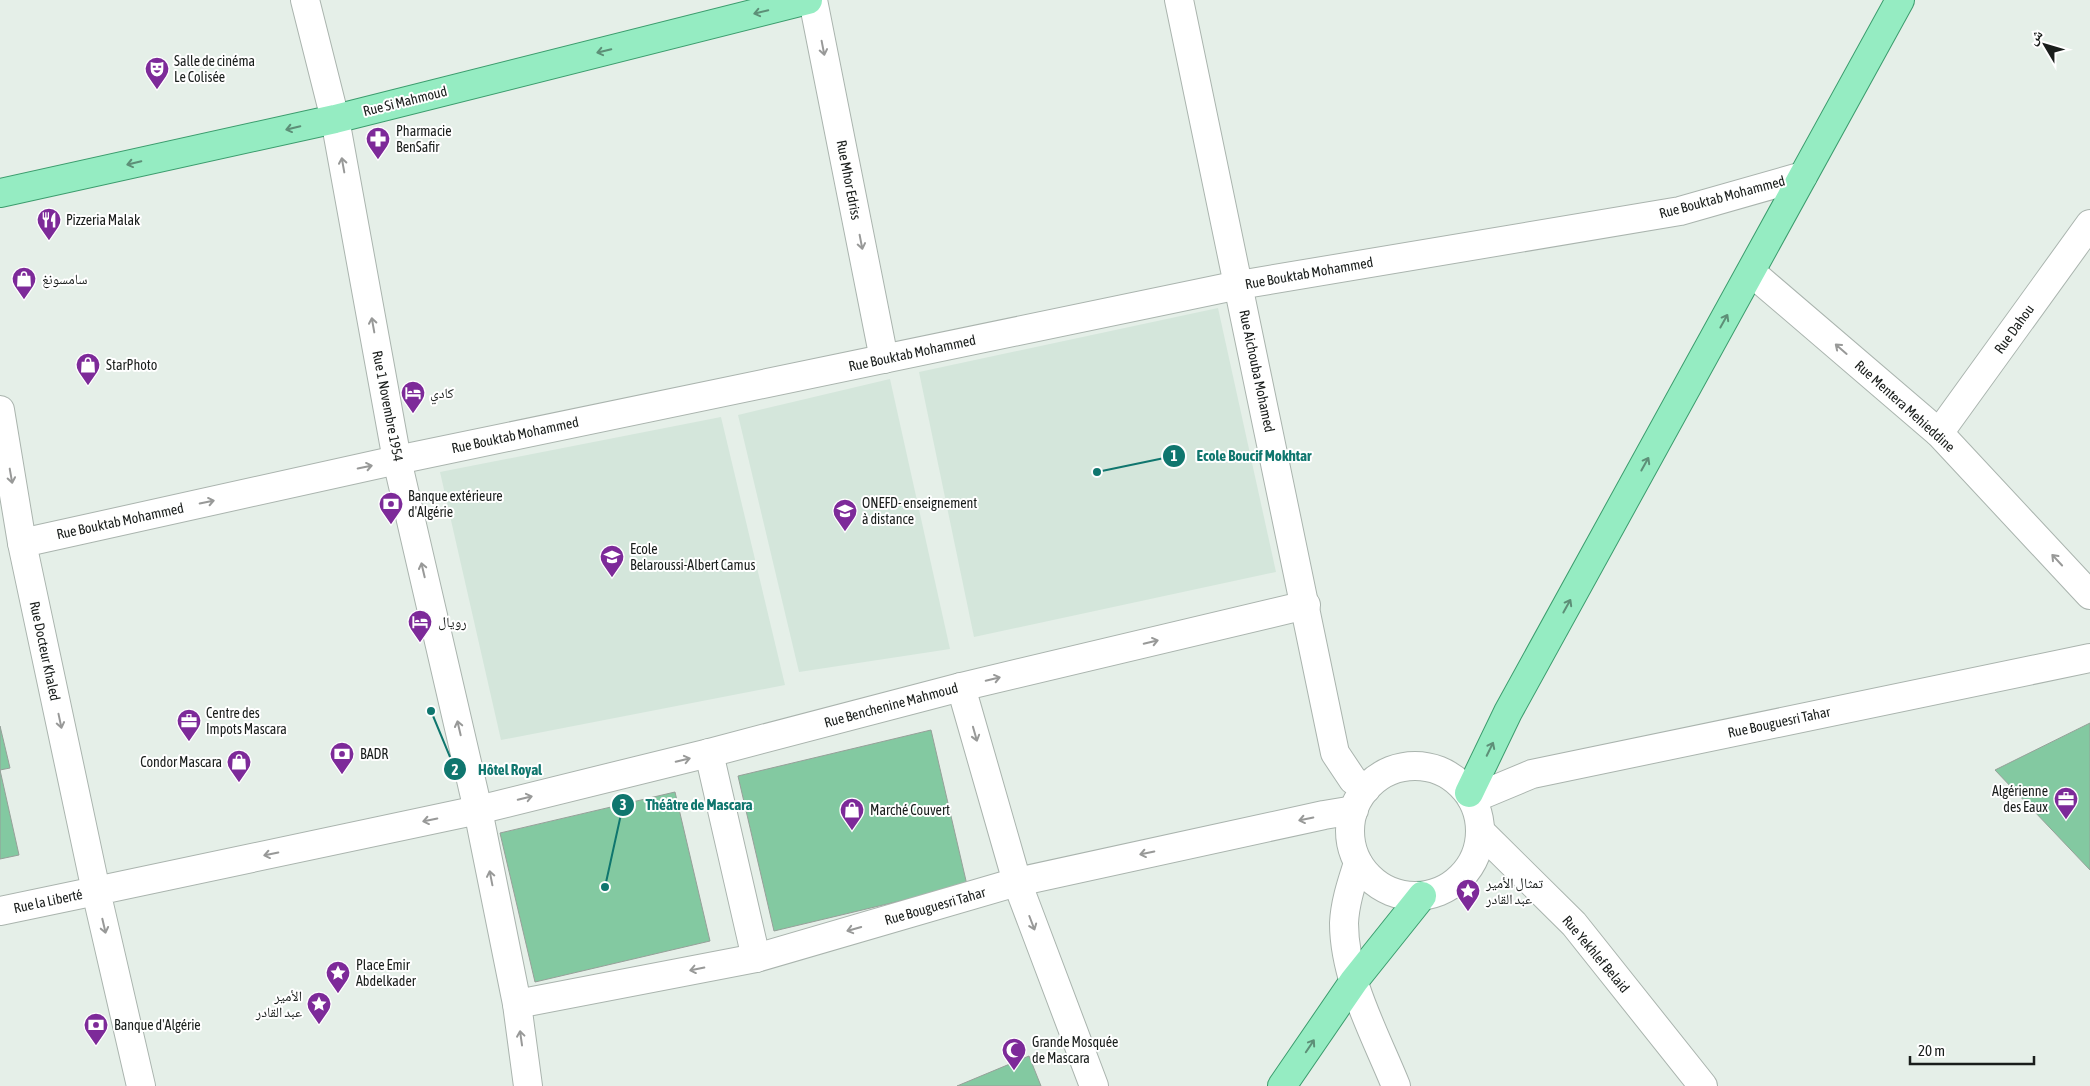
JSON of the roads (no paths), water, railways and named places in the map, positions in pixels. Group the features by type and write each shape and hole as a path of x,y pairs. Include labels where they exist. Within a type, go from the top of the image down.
{"main road":[{"name":"Rue Si Mahmoud","path":"0,193 335,119 808,0"},
{"path":"1470,796 1508,712 1900,0"},
{"path":"1282,1086 1354,981 1422,896"}],"street":[{"name":"Rue 1 Novembre 1954","path":"306,0 335,119 398,460 478,810 516,1004 528,1086"},
{"name":"Rue Mhor Edriss","path":"813,0 884,359"},
{"name":"Rue Aichouba Mohamed","path":"1179,0 1306,605 1335,753 1353,780 1360,800"},
{"name":"Rue Bouktab Mohammed","path":"22,542 398,460 1239,285 1680,211 1804,176"},
{"name":"Rue Dahou","path":"1939,433 2090,224"},
{"name":"Rue Mentera Mehieddine","path":"1751,272 1939,433 2090,595"},
{"name":"Rue Docteur Khaled","path":"0,410 22,542 96,891 141,1086"},
{"name":"Rue Benchenine Mahmoud","path":"478,810 709,753 961,687 1306,605"},
{"name":"Rue Bouguesri Tahar","path":"1470,796 1532,774 2090,658"},
{"path":"961,687 1017,882 1094,1086"},
{"path":"709,753 756,958"},
{"path":"1418,766 1438,770 1455,779 1470,796 1478,815 1480,831 1478,850 1469,868 1457,881 1440,891 1422,896 1407,896 1379,886 1358,863 1352,846 1350,828 1360,800 1380,776 1399,768 1418,766"},
{"name":"Rue Bouguesri Tahar","path":"516,1004 756,958 1017,882 1288,822 1360,800"},
{"name":"Rue la Liberté","path":"0,911 478,810"},
{"name":"Rue Yekhlef Belaid","path":"1480,831 1574,924 1703,1086"},
{"path":"1358,863 1349,891 1344,921 1346,951 1354,981 1396,1086"}],"place":[{"name":"Salle de cinéma Le Colisée","path":"157,90"},
{"name":"Pharmacie BenSafir","path":"378,160"},
{"name":"Pizzeria Malak","path":"49,241"},
{"name":"سامسونغ","path":"24,300"},
{"name":"StarPhoto","path":"88,386"},
{"name":"كادي","path":"413,414"},
{"name":"Ecole Boucif Mokhtar","path":"1097,472"},
{"name":"Banque extérieure d'Algérie","path":"391,525"},
{"name":"ONEFD- enseignement à distance","path":"845,532"},
{"name":"Ecole Belaroussi-Albert Camus","path":"612,578"},
{"name":"رويال","path":"420,643"},
{"name":"Hôtel Royal","path":"431,711"},
{"name":"Centre des Impots Mascara","path":"189,742"},
{"name":"BADR","path":"342,775"},
{"name":"Condor Mascara","path":"239,783"},
{"name":"Algérienne des Eaux","path":"2066,820"},
{"name":"Marché Couvert","path":"852,831"},
{"name":"Théâtre de Mascara","path":"605,887"},
{"name":"تمثال الأمير عبد القادر","path":"1468,912"},
{"name":"Place Emir Abdelkader","path":"338,994"},
{"name":"الأمير عبد القادر","path":"319,1025"},
{"name":"Banque d'Algérie","path":"96,1046"},
{"name":"Grande Mosquée de Mascara","path":"1014,1071"}]}
